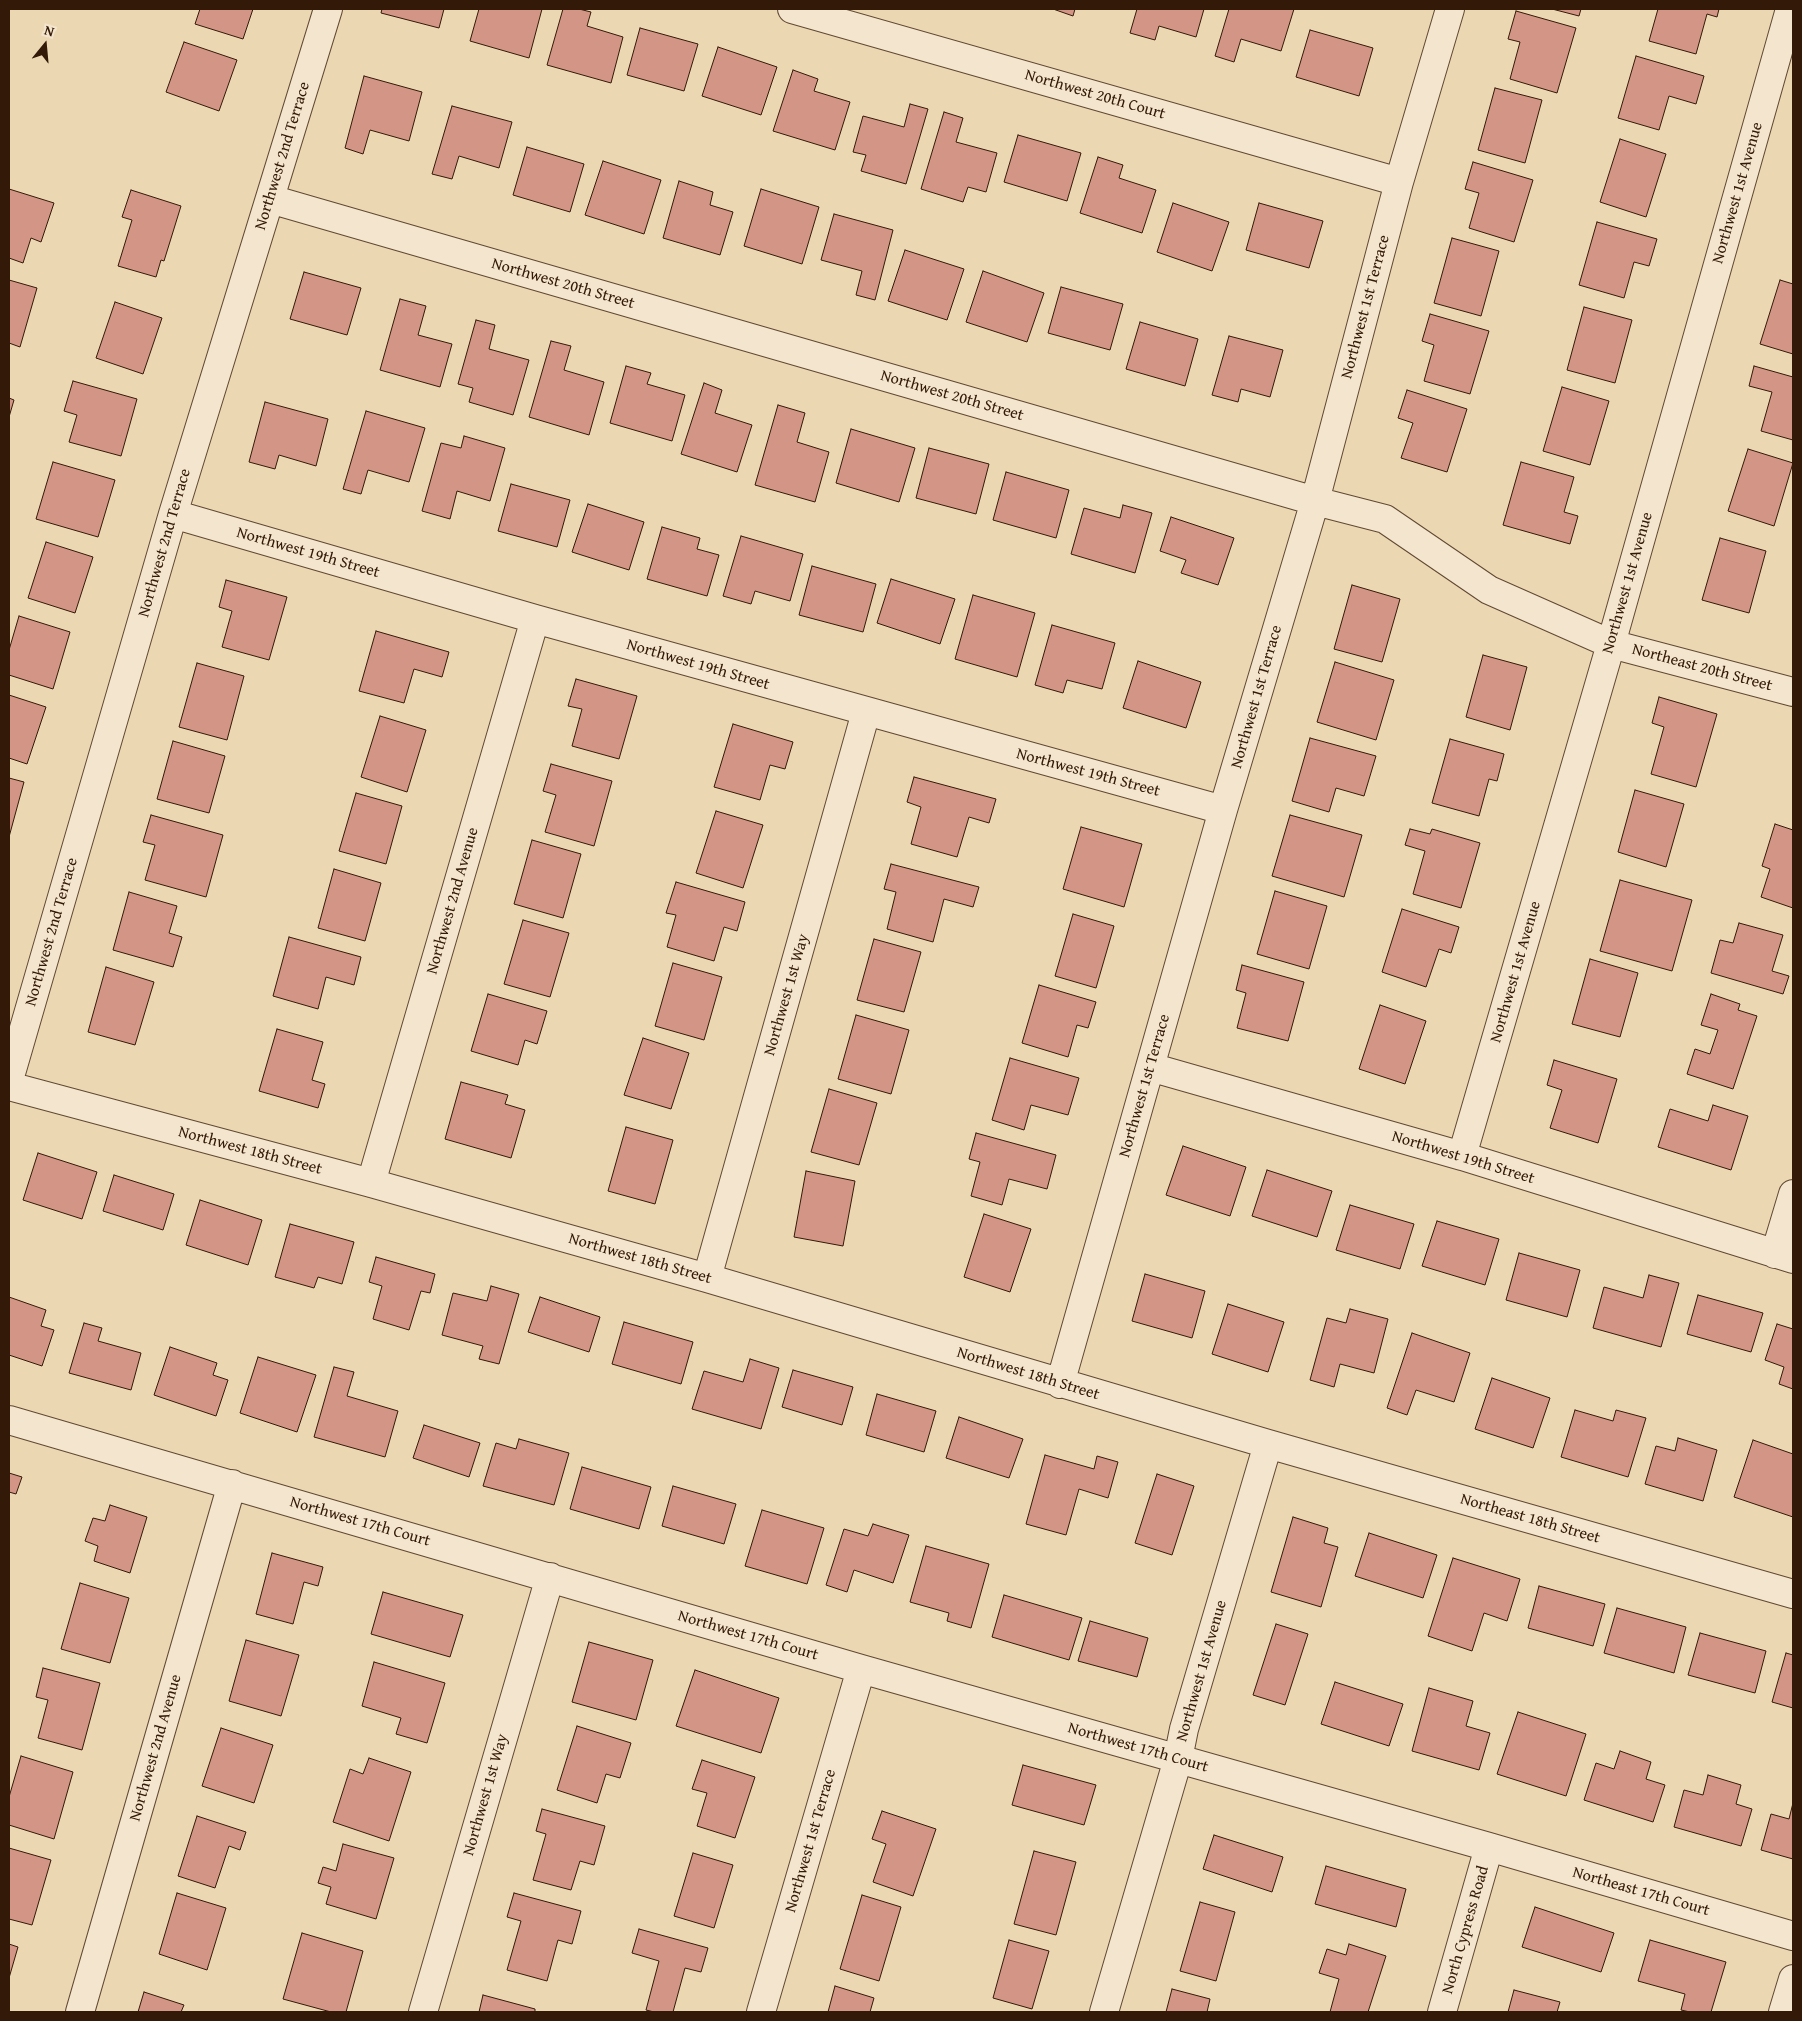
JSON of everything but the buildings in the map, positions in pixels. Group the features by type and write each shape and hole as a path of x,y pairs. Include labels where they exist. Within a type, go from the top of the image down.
{"street":[{"name":"Northwest 2nd Terrace","path":"9,1080 173,514 328,9"},
{"name":"Northwest 20th Court","path":"792,9 1399,182"},
{"name":"Northwest 1st Terrace","path":"1060,1384 1223,810 1315,501 1399,182 1450,9"},
{"name":"Northwest 1st Avenue","path":"1462,1156 1611,644 1790,9"},
{"name":"Northwest 20th Street","path":"270,199 1315,501 1385,519 1489,590 1611,644"},
{"name":"Northwest 19th Street","path":"173,514 535,619 1223,810"},
{"name":"Northwest 2nd Avenue","path":"371,1183 535,619"},
{"name":"Northeast 20th Street","path":"1611,644 1793,692"},
{"name":"Northwest 1st Way","path":"707,1278 866,712"},
{"name":"Northwest 19th Street","path":"1150,1067 1462,1156 1784,1257"},
{"name":"Northwest 18th Street","path":"9,1086 371,1183 707,1278 1268,1444"},
{"path":"1784,1257 1793,1194"},
{"name":"Northwest 17th Court","path":"9,1420 860,1669 1490,1847"},
{"name":"Northwest 1st Avenue","path":"1104,2012 1178,1759 1184,1729 1268,1444"},
{"name":"Northeast 18th Street","path":"1268,1444 1793,1594"},
{"name":"Northwest 2nd Avenue","path":"80,2012 232,1484"},
{"name":"Northwest 1st Way","path":"423,2012 550,1577"},
{"name":"Northwest 1st Terrace","path":"761,2012 860,1669"},
{"name":"Northeast 17th Court","path":"1490,1847 1793,1936"},
{"name":"North Cypress Road","path":"1442,2012 1490,1847"},
{"path":"1783,2012 1793,1979"}]}
